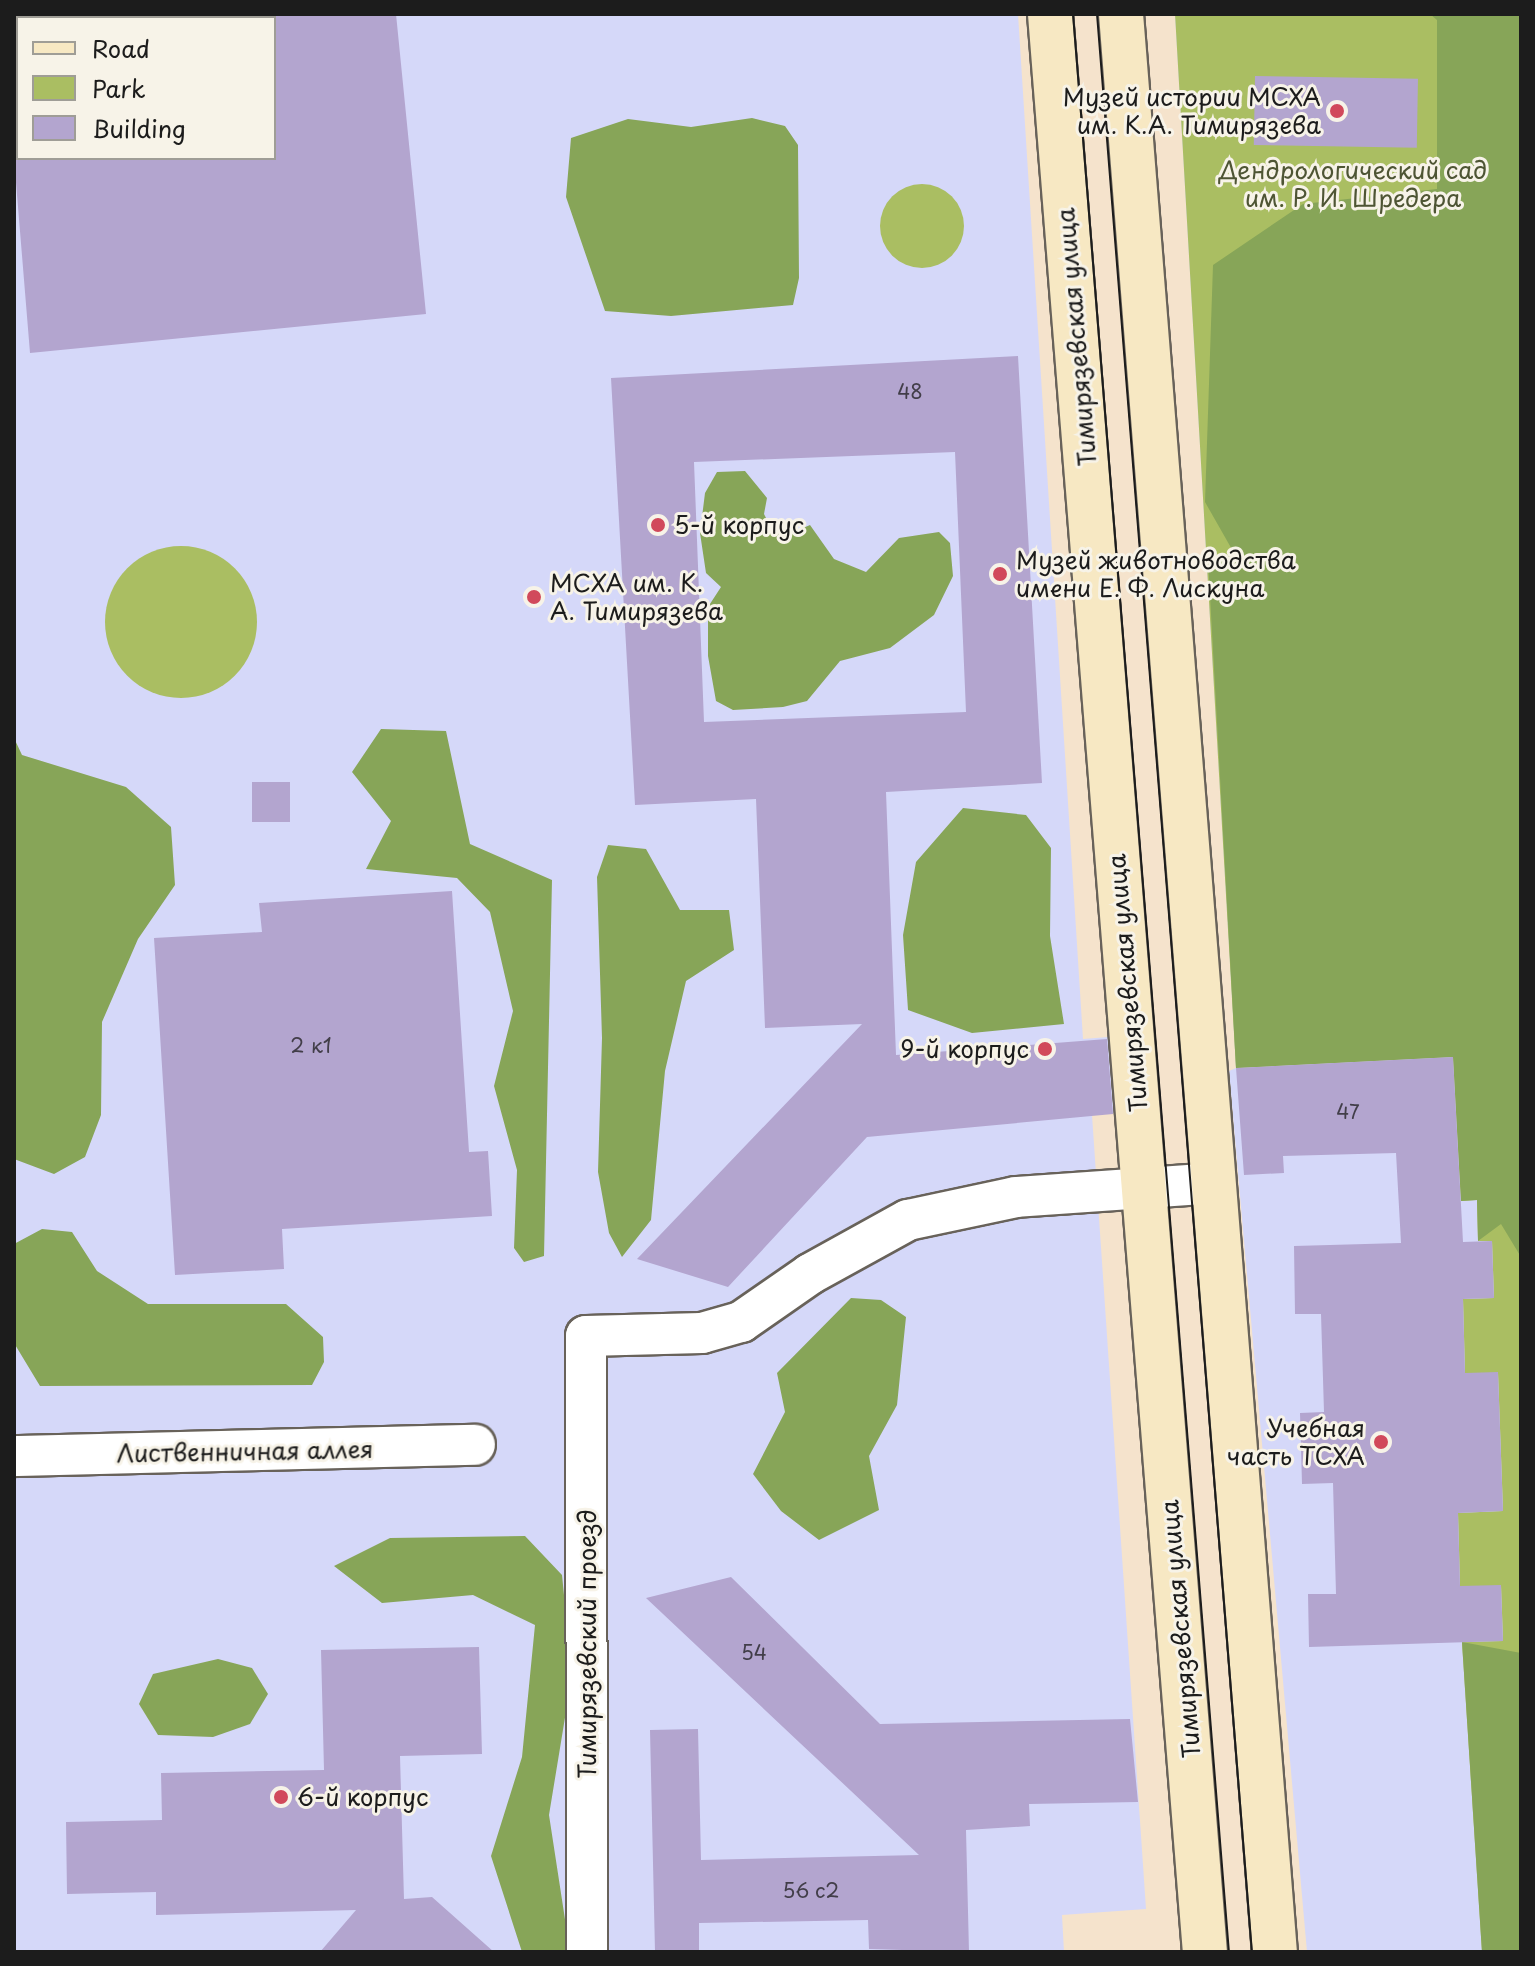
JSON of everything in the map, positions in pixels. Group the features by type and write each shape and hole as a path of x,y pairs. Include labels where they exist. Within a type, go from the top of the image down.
{"main road":[{"name":"Тимирязевская улица","path":"1050,14 1205,1952"},
{"path":"1121,14 1275,1952"}],"street":[{"path":"1144,1188 1215,1183"},
{"name":"Тимирязевский проезд","path":"587,1952 586,1336 702,1333 741,1322 810,1274 908,1220 1016,1197 1144,1188"},
{"name":"Лиственничная аллея","path":"14,1456 475,1445"}],"shaded area":[{"name":"МСХА им. К. А. Тимирязева","path":"14,14 1018,14 1083,1039 1121,1036 1126,1112 1092,1115 1146,1909 1062,1915 1064,1952 14,1952"},
{"path":"1175,14 1521,14 1521,1952 1307,1952 1229,1071 1236,1068"}],"green space":[{"name":"Дендрологический сад им. Р. И. Шредера","path":"1175,14 1521,14 1521,1952 1482,1952 1462,1642 1503,1641 1501,1586 1460,1586 1458,1513 1503,1511 1498,1373 1465,1373 1463,1299 1494,1298 1492,1241 1478,1241 1477,1200 1461,1201 1453,1057 1236,1068"},
{"path":"1430,14 1521,14 1521,1257 1501,1224 1478,1241 1477,1200 1461,1201 1453,1057 1236,1068 1208,560 1238,560 1205,502 1213,265 1303,204 1437,189 1437,20"},
{"path":"752,118 785,126 798,145 799,278 793,305 671,316 605,311 566,197 571,138 628,119 691,127"},
{"path":"922,184 938,187 952,196 961,210 964,226 961,242 952,256 938,265 922,268 906,265 892,256 883,242 880,226 883,210 892,196 906,187"},
{"path":"745,471 767,498 764,514 772,530 789,534 810,525 834,559 866,572 899,538 939,532 950,543 953,576 934,615 890,648 840,661 807,701 783,707 733,710 716,701 708,656 708,607 721,587 706,573 700,533 705,493 717,472"},
{"path":"181,546 210,552 235,568 251,593 257,622 251,651 235,676 210,692 181,698 152,692 127,676 111,651 105,622 111,593 127,568 152,552"},
{"path":"381,729 446,731 470,844 552,880 544,1256 524,1262 514,1248 517,1170 494,1086 513,1011 490,912 457,878 366,869 391,821 352,772"},
{"path":"14,738 22,755 126,787 171,827 175,885 138,939 102,1022 101,1115 85,1157 54,1174 14,1159"},
{"path":"963,808 1026,815 1051,848 1050,936 1064,1024 972,1033 908,1010 903,935 916,862"},
{"path":"608,845 646,849 680,910 729,910 734,950 686,981 665,1071 651,1220 622,1257 609,1233 598,1172 602,1038 597,877"},
{"path":"42,1229 72,1232 97,1271 148,1304 286,1304 323,1337 324,1362 312,1385 40,1386 14,1343 14,1244"},
{"path":"851,1298 881,1300 906,1317 897,1405 869,1456 879,1510 819,1540 781,1511 753,1474 785,1412 777,1373"},
{"path":"525,1536 562,1575 572,1675 549,1815 570,1952 522,1952 491,1856 522,1757 535,1625 473,1595 382,1603 334,1566 390,1538"},
{"path":"1462,1642 1521,1653 1521,1952 1482,1952"},
{"path":"218,1659 252,1668 268,1694 250,1724 213,1737 158,1735 139,1704 153,1674"}],"building":[{"path":"396,14 426,314 30,353 14,158 276,160 274,16"},
{"name":"Музей истории МСХА им. К.А. Тимирязева","path":"1255,76 1418,79 1417,148 1254,145"},
{"path":"1018,356 1042,783 886,792 896,1055 1107,1039 1113,1114 867,1137 728,1287 637,1259 862,1024 765,1028 756,799 635,805 611,378","holes":["955,452 966,712 704,722 694,462"]},
{"path":"252,782 290,782 290,822 252,822"},
{"path":"452,891 469,1152 488,1151 492,1216 282,1229 284,1269 175,1275 154,938 262,932 259,903"},
{"path":"1453,1057 1463,1242 1492,1241 1494,1298 1463,1299 1465,1373 1498,1372 1503,1511 1458,1513 1460,1586 1501,1585 1503,1641 1309,1647 1308,1594 1336,1594 1333,1483 1302,1484 1300,1413 1324,1412 1321,1314 1295,1314 1294,1246 1401,1243 1396,1153 1283,1156 1284,1173 1244,1175 1236,1068"},
{"path":"731,1577 880,1724 1130,1719 1138,1802 1029,1804 1030,1826 966,1830 969,1952 869,1949 868,1920 699,1923 699,1952 655,1952 650,1730 698,1729 701,1860 919,1855 646,1598"},
{"name":"6-й корпус","path":"479,1647 482,1754 400,1756 404,1899 432,1897 494,1952 320,1952 356,1910 156,1915 156,1892 67,1894 66,1822 162,1820 161,1773 324,1770 321,1650"}],"tram line":[{"path":"1073,14 1229,1952"},
{"path":"1097,14 1252,1952"}],"place":[{"name":"Музей истории МСХА им. К.А. Тимирязева","path":"1337,111"},
{"name":"5-й корпус","path":"658,525"},
{"name":"Музей животноводства имени Е. Ф. Лискуна","path":"1000,574"},
{"name":"МСХА им. К. А. Тимирязева","path":"534,597"},
{"name":"9-й корпус","path":"1045,1049"},
{"name":"Учебная часть ТСХА","path":"1381,1442"},
{"name":"6-й корпус","path":"281,1797"}]}
